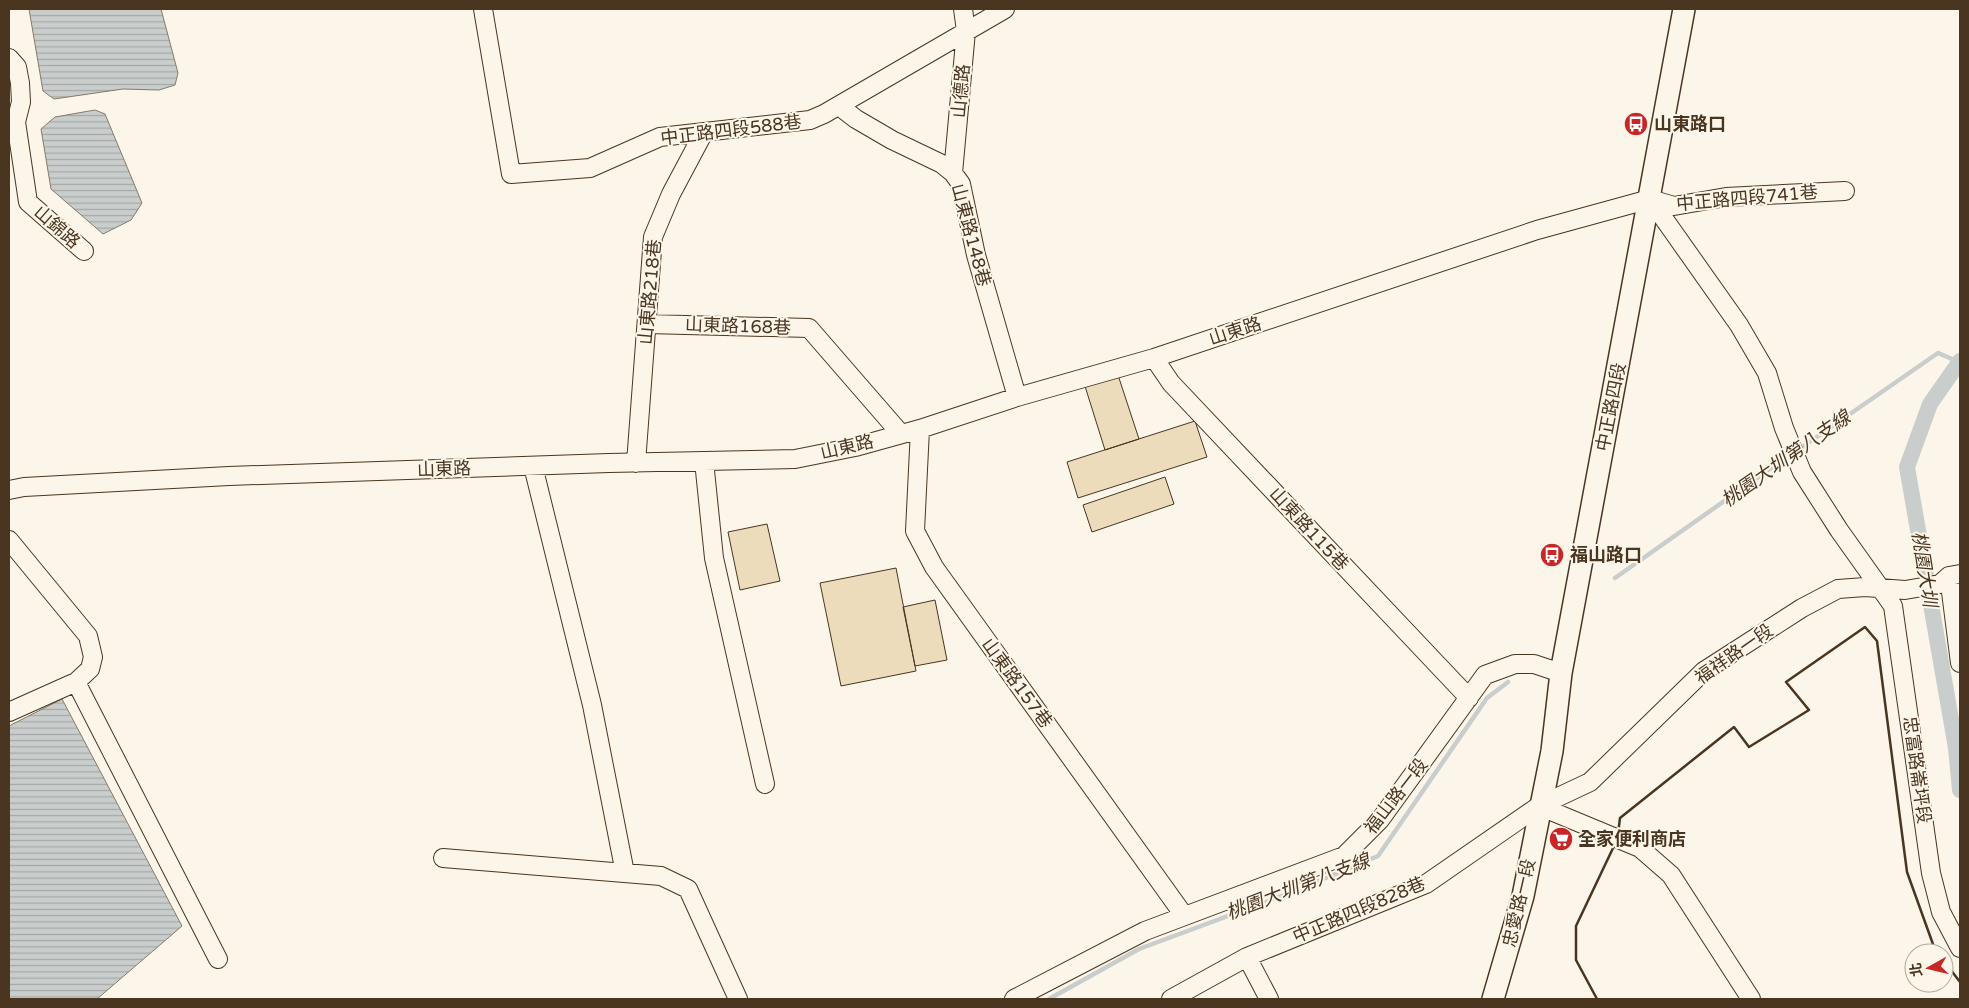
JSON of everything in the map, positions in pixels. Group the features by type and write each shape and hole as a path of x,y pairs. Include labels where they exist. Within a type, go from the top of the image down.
{"main road":[{"name":"中正路四段","path":"1539,806 1552,751 1561,673 1684,9"},
{"name":"忠愛路一段","path":"1493,999 1523,896 1539,806"}],"street":[{"name":"中正路四段588巷","path":"483,9 511,174 590,168 660,137 810,120 838,106 1005,9"},
{"name":"山德路","path":"953,173 966,31 963,9"},
{"name":"山錦路","path":"9,58 17,67 20,83 21,102 16,122 28,202 84,251"},
{"name":"山東路148巷","path":"838,106 856,120 942,164 953,173 961,184 976,255 1017,397"},
{"name":"山東路218巷","path":"636,462 654,237 671,194 704,132"},
{"name":"中正路四段741巷","path":"1650,199 1674,206 1726,197 1845,191"},
{"name":"山東路","path":"9,490 24,487 229,476 636,462 795,459 855,447 920,429 1017,397 1154,358 1537,230 1650,199"},
{"name":"忠富路崙坪段","path":"1650,199 1739,325 1767,373 1802,472 1839,530 1894,606 1931,873 1941,912 1960,948"},
{"name":"山東路168巷","path":"647,324 809,328 901,434"},
{"name":"山東路115巷","path":"1154,358 1171,383 1468,698"},
{"name":"山東路157巷","path":"920,429 915,531 934,567 1183,914"},
{"path":"704,461 714,558 765,784"},
{"path":"533,466 592,705 625,873"},
{"path":"9,540 88,636 93,657 90,668 76,682 9,712"},
{"path":"1950,578 1957,612 1960,663"},
{"name":"福祥路一段","path":"1539,806 1590,782 1704,671 1754,637 1838,589 1864,587 1884,590 1905,590 1950,578"},
{"name":"福山路一段","path":"1014,999 1145,931 1183,914 1344,856 1380,820 1485,675 1515,664 1534,664 1561,673"},
{"path":"76,682 218,959"},
{"path":"1539,806 1640,848 1671,875 1751,999"},
{"name":"中正路四段828巷","path":"1171,999 1247,957 1426,884 1539,806"},
{"path":"443,858 661,876 688,889 738,999"},
{"path":"1247,957 1269,999"}],"shaded area":[{"path":"29,9 161,9 178,73 175,85 159,90 123,89 54,99 43,91"},
{"path":"95,110 105,114 142,203 131,220 103,234 51,189 41,129 55,117"},
{"path":"62,699 182,926 97,999 9,999 9,726"}],"building":[{"path":"1117,372 1139,439 1105,450 1084,383"},
{"path":"1195,421 1207,457 1078,498 1067,462"},
{"path":"1165,477 1174,504 1092,532 1083,505"},
{"path":"767,524 780,581 740,590 728,532"},
{"path":"896,568 916,671 841,686 820,583"},
{"path":"935,600 947,660 915,666 903,607"}],"waterway":[{"name":"桃園大圳第八支線","path":"1798,450 1938,353 1959,362"},
{"name":"桃園大圳","path":"1960,361 1930,404 1907,467 1956,748 1960,790"},
{"name":"桃園大圳第八支線","path":"1615,578 1791,454"},
{"name":"桃園大圳第八支線","path":"1049,999 1139,949 1295,891 1378,856 1487,698 1508,682"}],"wall":[{"path":"1618,834 1620,818 1734,727 1749,747 1809,710 1786,682 1865,627 1877,641 1907,872 1933,943"},
{"path":"1597,999 1576,960 1576,926 1614,846"},
{"path":"1954,974 1960,982"}],"place":[{"name":"山東路口","path":"1636,124"},
{"name":"福山路口","path":"1552,555"},
{"name":"全家便利商店","path":"1561,839"}]}
